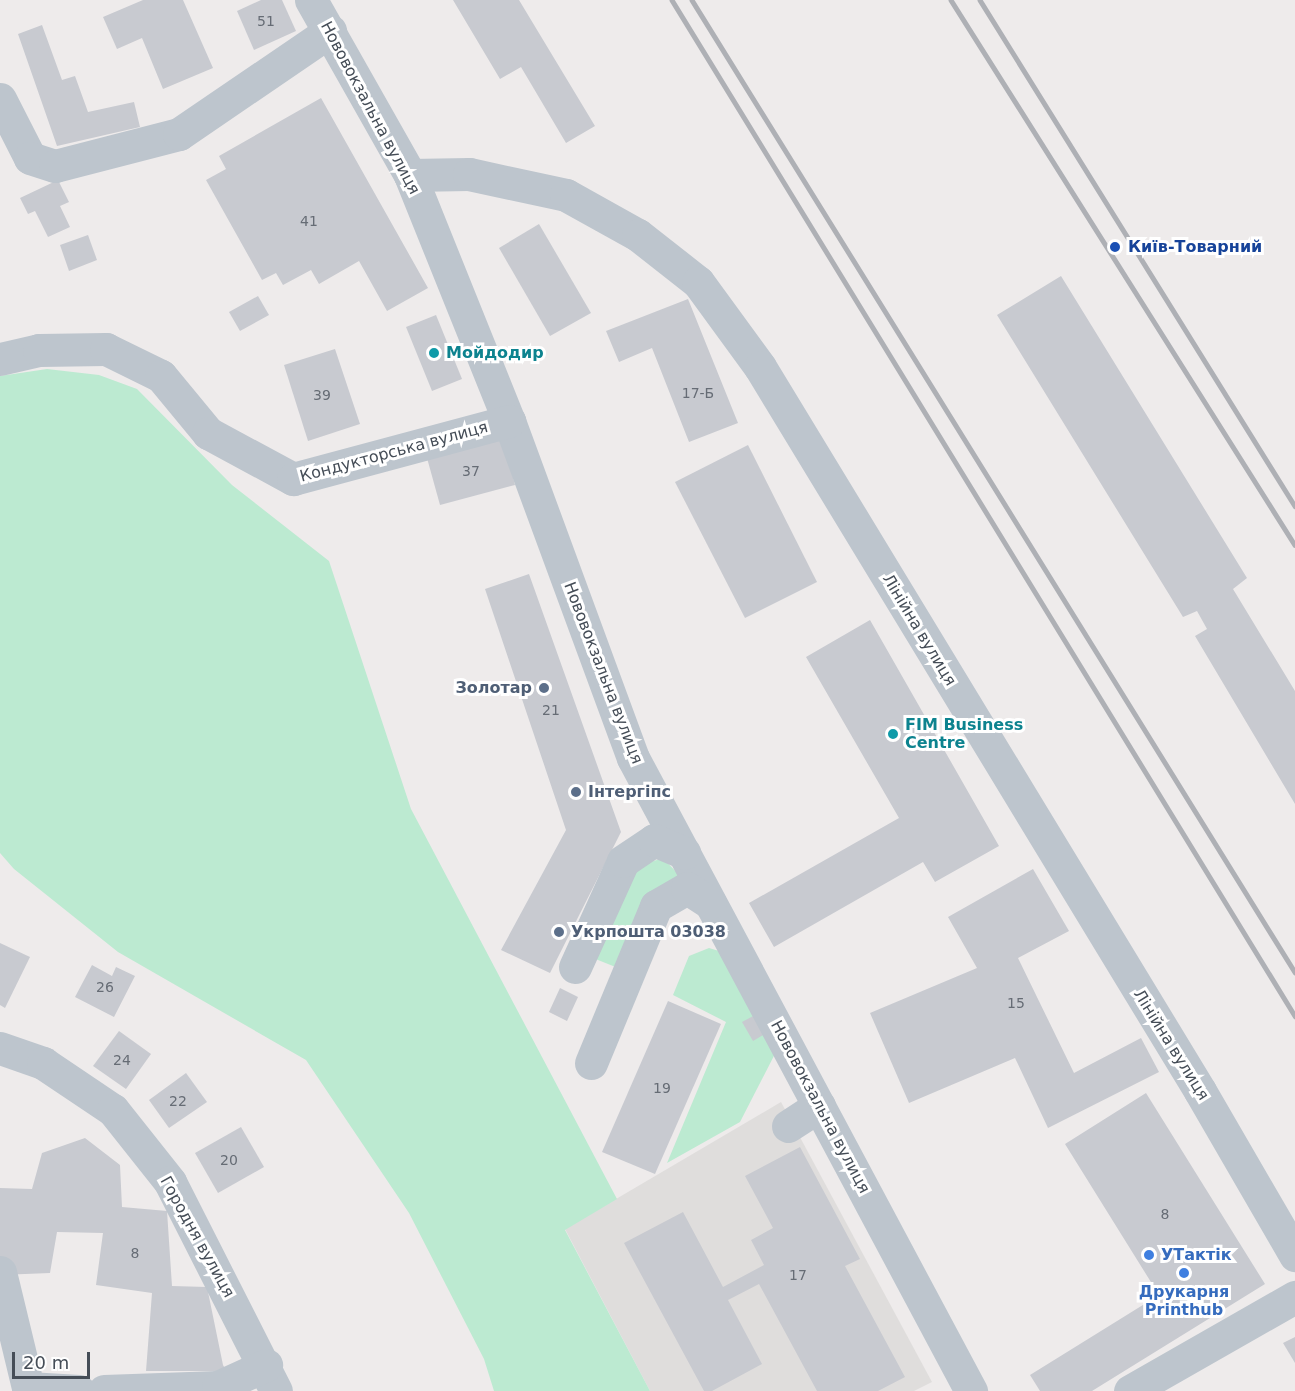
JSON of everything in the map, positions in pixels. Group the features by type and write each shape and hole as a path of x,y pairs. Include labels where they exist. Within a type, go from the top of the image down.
{"street":[{"name":"Нововокзальна вулиця","path":"311,0 410,175 509,421 633,758 670,840 710,903 971,1391"},
{"path":"0,99 30,158 55,166 179,134 330,31"},
{"name":"Лінійна вулиця","path":"410,175 469,174 566,195 638,235 698,282 760,367 1200,1091 1295,1255"},
{"name":"Кондукторська вулиця","path":"0,359 39,350 106,349 160,376 208,433 293,479 509,421"},
{"path":"575,967 622,861 670,840"},
{"path":"591,1063 656,906 687,888 710,903"},
{"name":"Городня вулиця","path":"0,1048 43,1063 113,1110 170,1182 271,1378"},
{"path":"788,1126 819,1106"},
{"path":"0,1272 25,1390 79,1391"},
{"path":"1130,1391 1295,1297"},
{"path":"104,1391 218,1387 271,1378"}],"shaded area":[{"path":"781,1102 932,1382 914,1391 650,1391 565,1229"}],"green space":[{"path":"47,369 99,375 137,389 232,485 329,561 411,809 617,1199 565,1230 650,1391 494,1391 484,1359 409,1213 306,1060 118,952 14,869 0,853 0,376"},
{"path":"663,858 679,875 618,968 588,956 635,867"},
{"path":"709,948 729,954 779,1046 740,1122 667,1163 726,1022 673,995 689,956"}],"building":[{"path":"143,0 183,0 213,68 163,89 142,38 117,49 103,17"},
{"path":"261,0 282,0 296,31 254,50 237,11"},
{"path":"453,0 519,0 595,126 566,143 521,67 500,79"},
{"path":"42,25 62,80 75,76 88,112 134,102 140,127 57,146 18,34"},
{"path":"321,98 428,288 387,311 359,261 319,284 311,270 283,285 276,273 262,280 206,180 226,169 219,156"},
{"path":"58,180 69,202 60,206 70,227 48,237 35,211 28,214 20,198"},
{"path":"539,224 591,313 550,336 499,248"},
{"path":"88,235 97,260 69,271 60,245"},
{"path":"1061,276 1247,578 1233,589 1295,691 1295,804 1195,636 1207,629 1197,611 1183,617 997,315"},
{"path":"258,296 269,315 240,331 229,312"},
{"path":"688,299 738,423 689,442 652,348 619,362 606,331"},
{"name":"Мойдодир","path":"436,315 462,379 432,391 406,327"},
{"path":"335,349 360,424 308,441 284,365"},
{"path":"503,438 515,485 440,505 427,458"},
{"path":"748,445 817,582 745,618 675,482"},
{"path":"529,574 621,832 550,973 501,950 566,830 485,589"},
{"name":"FIM Business Centre","path":"870,620 999,846 935,882 923,862 774,947 749,903 899,818 806,657"},
{"path":"1033,869 1069,931 1018,958 1074,1073 1141,1038 1159,1072 1048,1128 1015,1058 909,1103 870,1013 977,968 948,917"},
{"path":"0,943 30,957 5,1008 0,1005"},
{"path":"92,965 112,976 116,967 135,976 114,1017 75,997"},
{"path":"560,988 578,997 567,1021 549,1012"},
{"path":"668,1001 721,1024 655,1174 602,1152"},
{"path":"755,1015 765,1034 753,1041 742,1022"},
{"path":"119,1031 151,1054 126,1089 93,1066"},
{"path":"186,1073 207,1102 169,1128 149,1100"},
{"path":"1146,1093 1265,1284 1092,1391 1040,1391 1030,1375 1159,1295 1065,1144"},
{"path":"241,1127 264,1167 218,1193 195,1153"},
{"path":"85,1138 120,1165 122,1207 167,1211 172,1286 207,1287 223,1365 237,1391 215,1371 146,1371 152,1293 96,1285 103,1233 57,1232 50,1273 0,1275 0,1188 32,1189 42,1153"},
{"path":"800,1147 860,1259 845,1266 905,1377 878,1391 817,1391 759,1284 728,1300 762,1364 712,1391 704,1391 624,1243 683,1212 723,1287 764,1265 751,1240 773,1228 745,1176"},
{"path":"1295,1337 1295,1363 1283,1343"}],"railway":[{"path":"672,0 1295,1016"},
{"path":"692,0 1295,972"},
{"path":"951,0 1295,545"},
{"path":"980,0 1295,506"}],"place":[{"name":"Київ-Товарний","path":"1115,247"},
{"name":"Мойдодир","path":"434,353"},
{"name":"Золотар","path":"544,688"},
{"name":"FIM Business Centre","path":"893,734"},
{"name":"Інтергіпс","path":"576,792"},
{"name":"Укрпошта 03038","path":"559,932"},
{"name":"УТактік","path":"1149,1255"},
{"name":"Друкарня Printhub","path":"1184,1273"}]}
